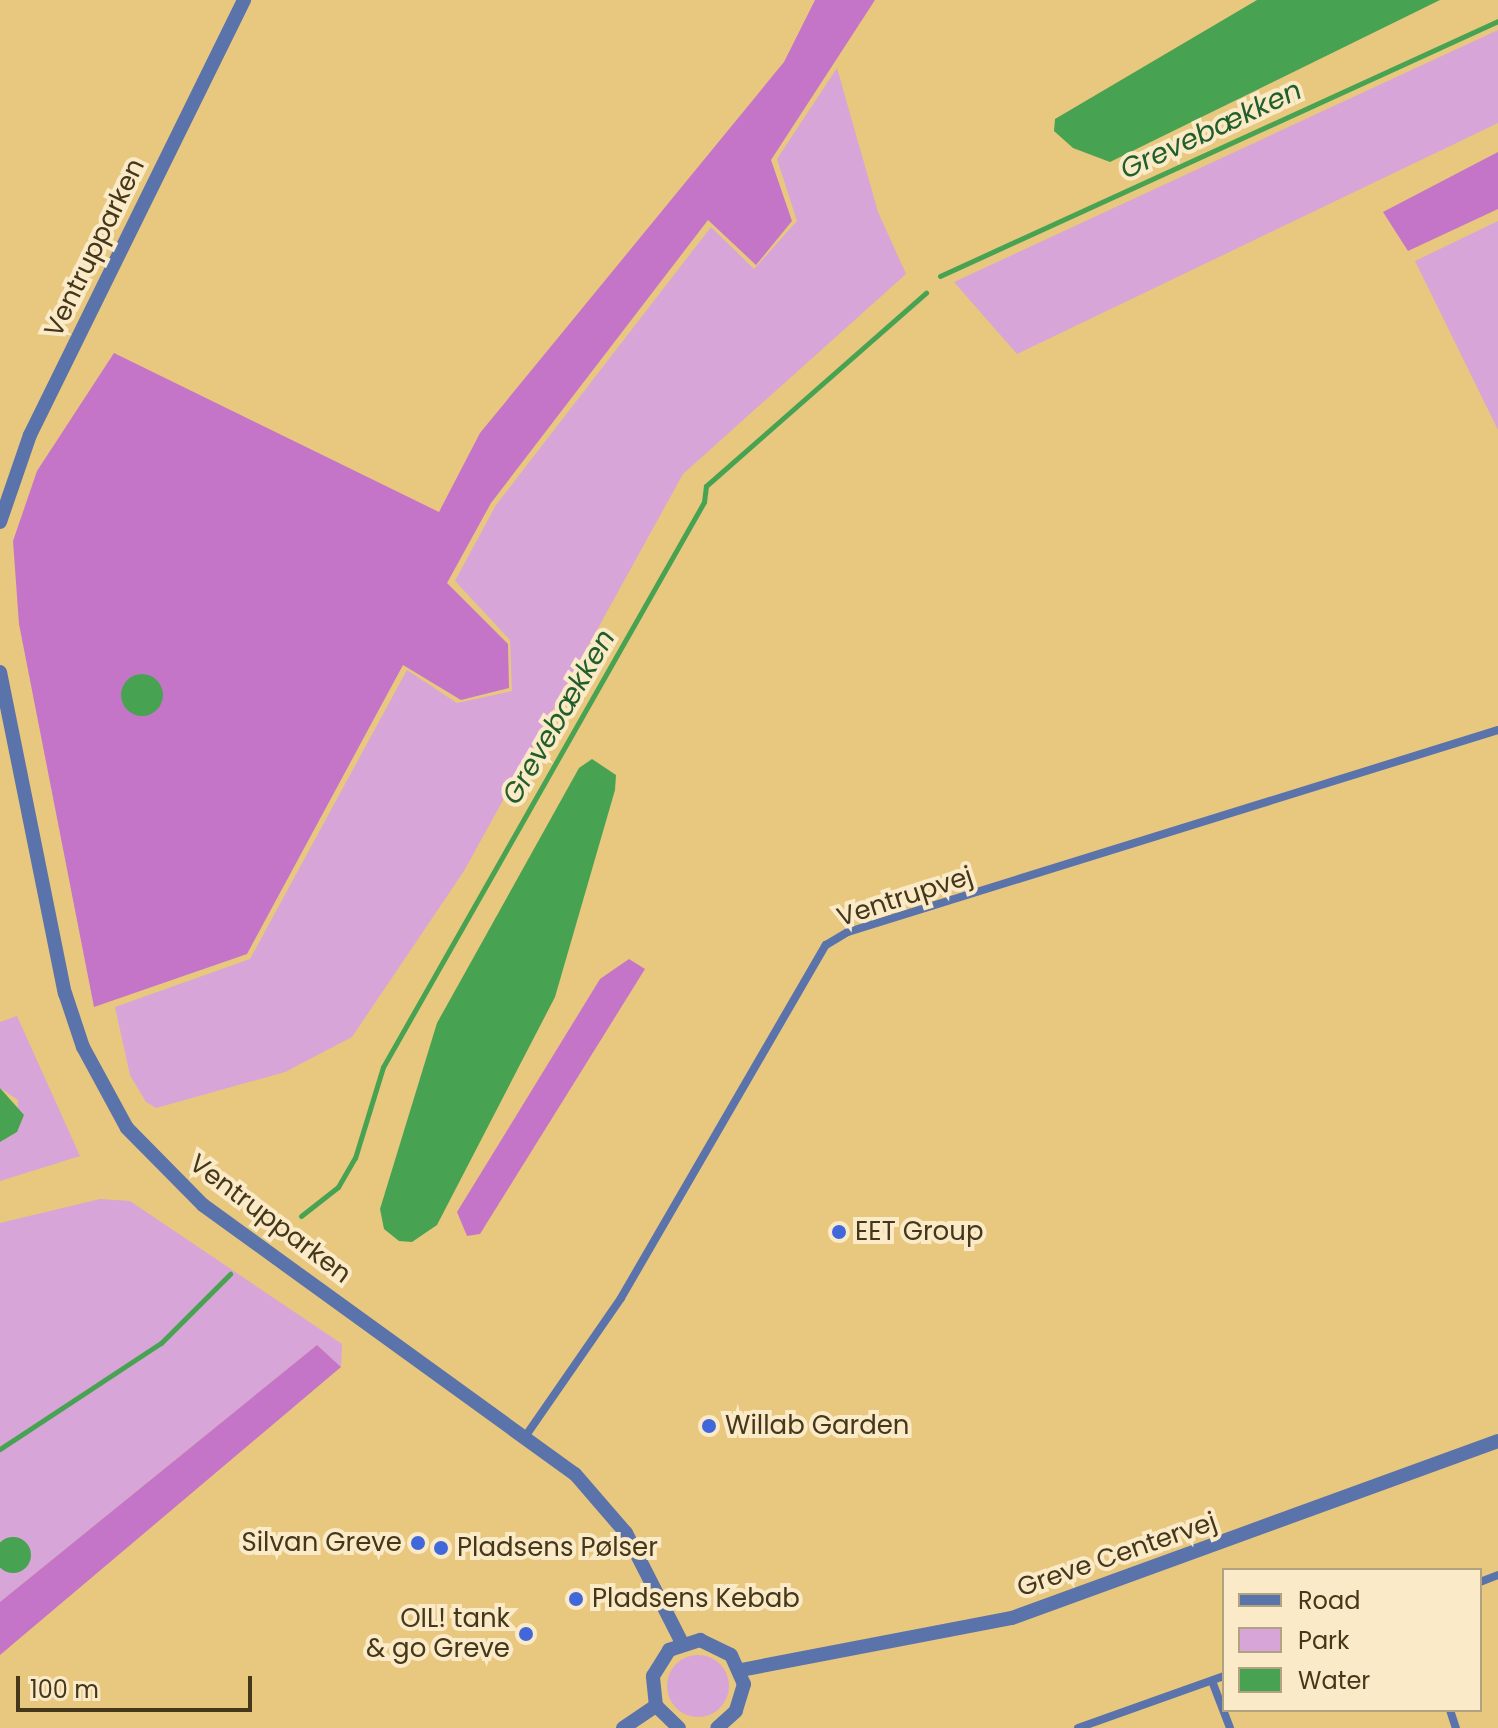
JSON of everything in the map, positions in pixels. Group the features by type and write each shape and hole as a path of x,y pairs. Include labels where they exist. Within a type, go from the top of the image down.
{"street":[{"name":"Ventrupparken","path":"0,522 30,435 244,0"},
{"name":"Ventrupparken","path":"0,672 65,993 83,1047 127,1128 203,1205 527,1434 626,1533 682,1643"},
{"name":"Ventrupvej","path":"527,1434 621,1298 826,945 848,932 1498,730"},
{"name":"Greve Centervej","path":"741,1670 1012,1618 1498,1441"},
{"path":"679,1728 656,1706 653,1676 682,1643 717,1644 741,1670 742,1698 717,1728"},
{"path":"1078,1728 1222,1677"},
{"path":"1212,1681 1222,1707"},
{"path":"623,1728 656,1706"}],"green space":[{"path":"1498,30 1498,123 1017,354 954,282"},
{"path":"837,68 878,212 906,274 683,474 464,871 352,1037 285,1072 156,1108 146,1102 130,1075 115,1007 250,959 407,670 457,703 512,691 510,640 455,581 496,505 711,227 754,269 797,221 777,159"},
{"path":"1498,221 1498,430 1415,261"},
{"path":"17,1016 80,1156 0,1181 0,1142 17,1132 18,1100 0,1088 0,1022"},
{"path":"100,1199 130,1201 342,1344 341,1367 317,1345 0,1602 0,1223"},
{"path":"692,1655 704,1655 720,1664 727,1674 727,1698 720,1708 704,1717 692,1717 672,1703 667,1692 667,1680 681,1660"}],"shaded area":[{"path":"815,0 875,0 771,160 792,221 756,265 708,220 491,503 447,583 508,644 509,688 461,700 403,665 247,954 94,1007 19,624 13,541 37,471 114,353 439,512 480,433 784,62"},
{"path":"1498,152 1498,209 1408,251 1383,212"},
{"path":"629,959 645,969 480,1234 467,1236 457,1212 600,979"},
{"path":"317,1345 341,1367 0,1655 0,1602"}],"water":[{"path":"1257,0 1440,0 1110,162 1073,148 1054,131 1055,119"},
{"path":"142,674 157,680 163,695 157,710 142,716 127,710 121,695 127,680"},
{"path":"592,759 616,775 615,790 555,997 437,1225 412,1242 399,1241 384,1229 380,1209 437,1023 579,768"},
{"path":"0,1088 24,1115 17,1132 0,1142"},
{"path":"13,1537 26,1542 31,1555 26,1568 13,1573 0,1568 0,1542"}],"waterway":[{"name":"Grevebækken","path":"940,276 1498,21"},
{"name":"Grevebækken","path":"301,1216 338,1187 355,1158 383,1067 704,502 706,486 926,293"},
{"name":"Grevebækken","path":"0,1449 161,1343 230,1274"}],"place":[{"name":"EET Group","path":"839,1232"},
{"name":"Willab Garden","path":"709,1426"},
{"name":"Silvan Greve","path":"418,1543"},
{"name":"Pladsens Pølser","path":"441,1548"},
{"name":"Pladsens Kebab","path":"576,1599"},
{"name":"OIL! tank & go Greve","path":"526,1634"}]}
